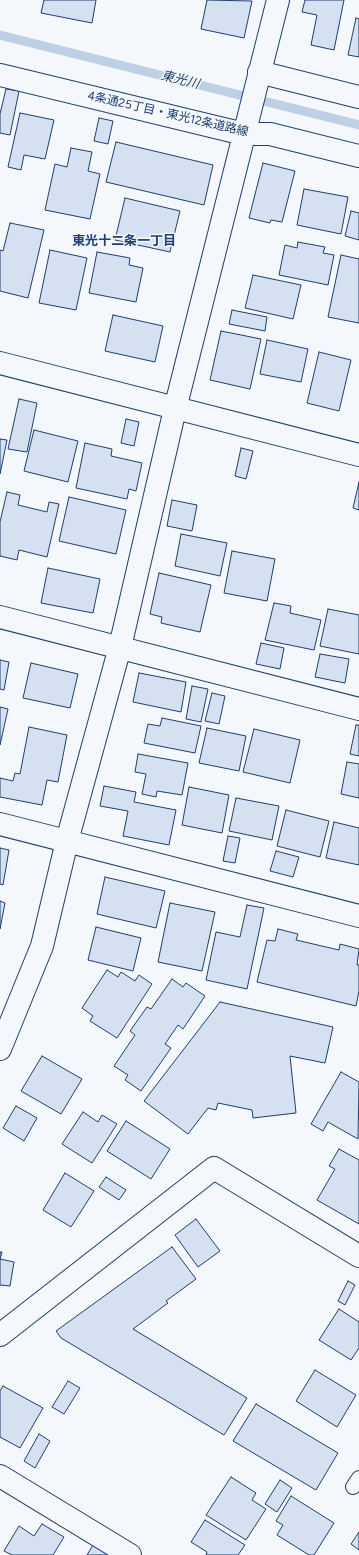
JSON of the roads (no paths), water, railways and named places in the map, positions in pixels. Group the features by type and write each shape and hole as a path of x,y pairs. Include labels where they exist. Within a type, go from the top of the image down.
{"street":[{"path":"0,1049 42,946 67,841 120,647 175,409 278,0"},
{"name":"4条通25丁目・東光12条道路線","path":"0,75 244,134 270,134 359,156"},
{"path":"258,78 359,97"},
{"path":"0,363 359,456"},
{"path":"0,617 359,709"},
{"path":"0,824 359,916"},
{"path":"0,1335 214,1168 359,1256"},
{"path":"0,1476 130,1555"}],"waterway":[{"name":"東光川","path":"0,35 359,125"}],"district":[{"name":"東光十二条一丁目","path":"124,241"}]}
